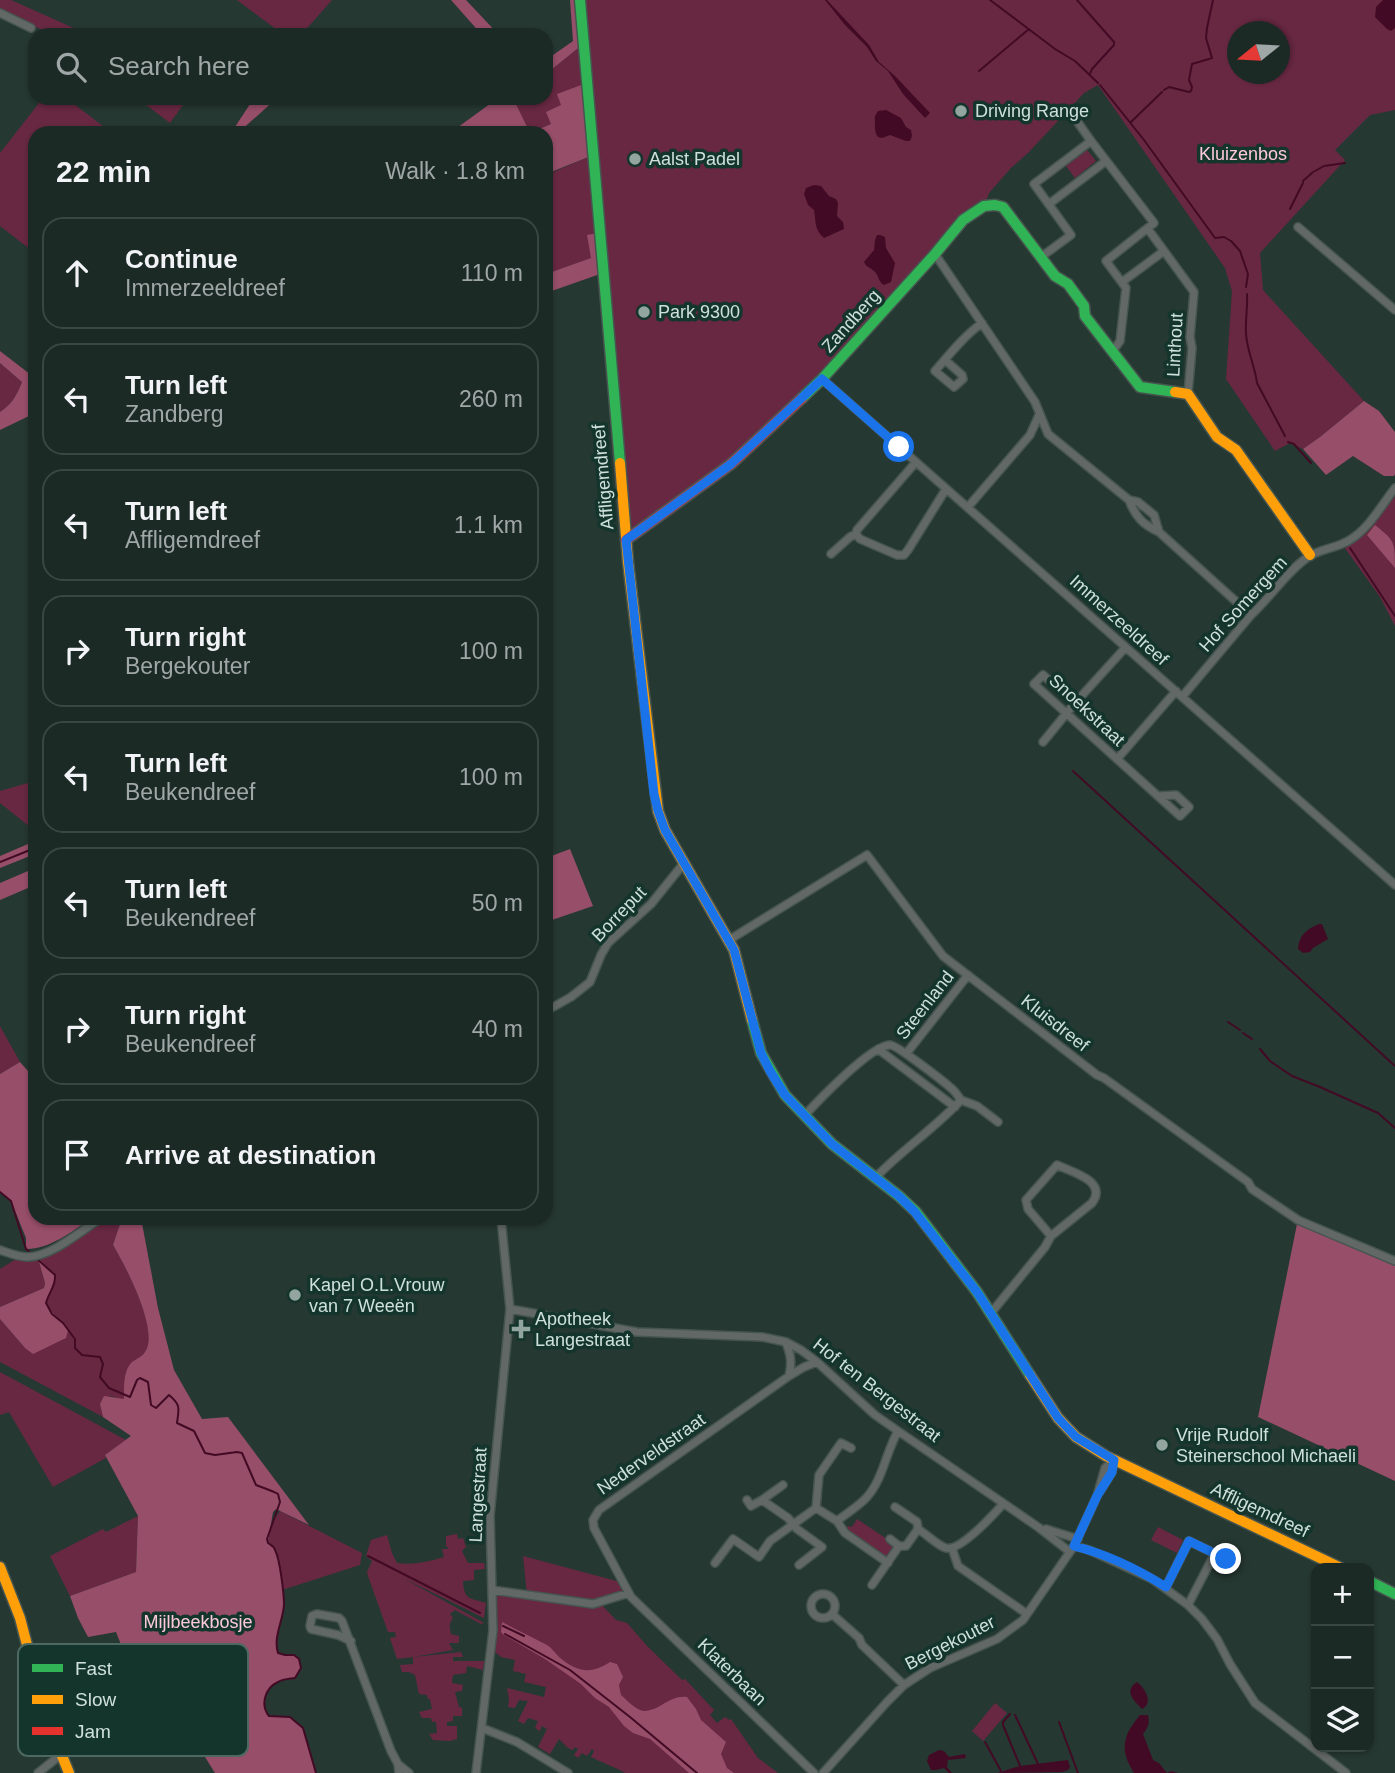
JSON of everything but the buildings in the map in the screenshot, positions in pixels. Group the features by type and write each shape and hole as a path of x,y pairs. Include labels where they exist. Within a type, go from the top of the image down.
{"street":[{"name":"Affligemdreef","path":"580,0 626,540 654,794 665,830 729,940 761,1053 785,1095 804,1116 832,1144 876,1177 915,1212 963,1272 1058,1418 1076,1437 1114,1460 1331,1563"},
{"path":"0,13 32,28"},
{"name":"Linthout","path":"1074,117 1154,223 1148,229 1194,292 1188,394"},
{"path":"1091,141 1034,184 1071,235 1041,257 1055,276 1068,284 1084,306 1085,316 1140,387 1188,394 1217,437 1236,450 1310,555"},
{"path":"1049,204 1106,161"},
{"name":"Zandberg","path":"626,540 731,464 822,379 963,220 984,206 995,205 1003,208 1041,257"},
{"path":"1298,226 1395,310"},
{"path":"1112,352 1120,341 1126,288 1106,261 1148,229"},
{"path":"1122,282 1164,251"},
{"path":"935,254 1035,402 1048,434 1129,500 1138,502 1154,515 1159,532"},
{"path":"945,360 971,331 982,323"},
{"name":"Immerzeeldreef","path":"822,379 1395,885"},
{"path":"968,508 1030,435 1039,415"},
{"path":"1030,435 1048,434"},
{"path":"831,554 856,534 916,462"},
{"name":"Hof Somergem","path":"1117,759 1295,567 1310,555 1351,540 1363,530 1395,488"},
{"path":"856,534 860,539 897,555 904,555 946,489"},
{"path":"1129,500 1135,514 1147,527 1159,532 1251,615"},
{"path":"1043,743 1125,648"},
{"name":"Snoekstraat","path":"1075,703 1042,675 1034,684 1158,796"},
{"name":"Kluisdreef","path":"729,940 867,855 943,956 1097,1075 1248,1182 1252,1189 1278,1208 1298,1220 1395,1261"},
{"name":"Borreput","path":"553,1007 590,982 608,943 652,904 684,863"},
{"name":"Steenland","path":"906,1054 968,975"},
{"name":"Steenland","path":"804,1116 847,1073 887,1045 895,1046 953,1090 961,1100 977,1106 998,1122"},
{"name":"Steenland","path":"878,1049 955,1107"},
{"path":"876,1177 961,1100"},
{"path":"991,1313 1051,1236 1096,1197 1097,1191 1092,1181 1057,1165 1026,1200 1028,1209 1051,1236"},
{"path":"0,1250 29,1257 38,1255 57,1247 90,1225"},
{"name":"Langestraat","path":"476,1773 493,1630 490,1516 510,1308 502,1225"},
{"name":"Hof ten Bergestraat","path":"510,1308 637,1332 762,1337 786,1342 817,1362 898,1431 1038,1527 1074,1546"},
{"path":"786,1342 792,1366 789,1376"},
{"name":"Nederveldstraat","path":"624,1583 594,1528 593,1520 599,1510 789,1376 817,1362"},
{"path":"837,1521 869,1496 898,1431"},
{"path":"715,1563 733,1539 759,1557 770,1541 816,1508 819,1475 841,1443 851,1448"},
{"name":"Bergekouter","path":"823,1773 904,1685 930,1668 997,1639 1023,1620 1074,1546 1097,1496 1105,1468 1114,1460"},
{"path":"747,1500 751,1506 783,1485"},
{"path":"762,1500 822,1547 799,1565"},
{"path":"918,1528 946,1548 953,1548 989,1520 1003,1504"},
{"path":"890,1539 899,1546 906,1546 918,1528 914,1519 895,1507"},
{"path":"816,1508 837,1521 845,1533 888,1563"},
{"name":"Hof ten Bergestraat","path":"1038,1527 1074,1546"},
{"path":"1166,1587 1189,1541 1226,1559"},
{"path":"872,1586 899,1546"},
{"path":"1074,1546 1130,1568 1166,1587 1188,1605 1217,1639 1255,1703 1346,1773"},
{"path":"953,1548 958,1566 1027,1614"},
{"path":"1188,1605 1215,1553"},
{"path":"0,1567 20,1618 27,1644"},
{"name":"Klaterbaan","path":"624,1583 629,1593 814,1773"},
{"path":"1374,1584 1395,1594"},
{"path":"492,1590 593,1604 629,1593"},
{"path":"351,1641 311,1629 312,1616 317,1614 342,1621 351,1641 391,1751 398,1764 399,1773"},
{"path":"832,1614 904,1685"},
{"path":"482,1728 517,1742 568,1773"},
{"path":"38,1773 58,1756"},
{"path":"63,1756 69,1773"},
{"path":"398,1764 409,1773"}],"green space":[{"path":"0,0 11,0 74,28 38,28 0,10"},
{"path":"237,0 332,0 307,28 275,28"},
{"path":"451,0 466,0 492,28 476,28"},
{"path":"570,0 578,0 582,45 553,68 553,55 573,41"},
{"name":"Kluizenbos","path":"580,0 1395,0 1395,110 1370,115 1335,150 1345,160 1260,253 1263,290 1364,401 1303,449 1290,443 1275,451 1226,379 1232,291 1225,268 1098,85 1084,93 1011,168 989,193 984,206 963,220 822,379 731,464 626,540"},
{"path":"582,45 584,84 561,105 551,124 526,126 516,105 553,105 553,68"},
{"path":"584,84 591,156 553,171 553,126 546,126 551,124 546,112 561,105 557,94"},
{"path":"38,105 75,105 103,126 28,126 28,248 0,226 0,153"},
{"path":"146,105 183,105 170,123"},
{"path":"249,105 269,105 246,126 236,126"},
{"path":"488,105 516,105 527,126 460,126"},
{"path":"1087,150 1096,161 1075,178 1066,166"},
{"path":"591,156 598,233 592,258 553,272 553,172"},
{"path":"598,233 603,273 553,291 553,272 591,258 587,235"},
{"path":"0,351 28,373 28,416 0,430 0,412 14,399 22,382 0,363"},
{"path":"0,363 22,382 14,399 0,412"},
{"path":"1364,401 1379,411 1395,432 1394,476 1384,476 1353,456 1326,475 1303,449"},
{"path":"1395,487 1395,626 1380,597 1342,544 1359,533"},
{"path":"1375,525 1392,543 1395,568 1367,535"},
{"path":"28,783 28,825 0,803 0,791"},
{"path":"28,844 28,857 0,868 0,856"},
{"path":"570,849 593,906 553,920 553,855"},
{"path":"28,871 28,888 0,900 0,883"},
{"path":"0,1026 20,1062 0,1074"},
{"path":"20,1062 28,1071 28,1225 82,1225 44,1246 26,1249 26,1238 11,1201 0,1192 0,1074"},
{"path":"1297,1224 1395,1266 1395,1481 1258,1417"},
{"path":"98,1225 120,1225 113,1245 139,1297 149,1341 146,1351 128,1378 124,1399 111,1396 100,1404 103,1417 0,1362 0,1319 25,1348 63,1323 52,1314 46,1303 55,1275 40,1262 41,1258 58,1252"},
{"name":"Mijlbeekbosje","path":"120,1225 142,1225 158,1308 174,1370 202,1419 228,1417 309,1525 276,1509 273,1512 268,1542 275,1549 279,1561 284,1605 277,1635 278,1653 294,1655 299,1659 301,1668 295,1678 282,1680 270,1688 264,1702 269,1716 290,1717 303,1728 316,1773 215,1773 204,1756 248,1756 248,1644 121,1644 116,1632 88,1637 78,1618 70,1596 136,1572 138,1516 105,1455 131,1436 103,1417 100,1404 104,1396 124,1399 127,1370 132,1362 144,1354 148,1329 139,1298 113,1245"},
{"path":"38,1258 44,1288 0,1307 0,1269 16,1259"},
{"path":"38,1258 55,1275 46,1303 68,1330 66,1338 33,1354 0,1319 0,1307 44,1288"},
{"path":"0,1372 126,1440 105,1455 106,1458 53,1487 9,1412 0,1415"},
{"path":"280,1511 362,1553 360,1565 282,1590 279,1561 267,1539 272,1523"},
{"path":"138,1516 136,1572 70,1596 50,1556 103,1529 106,1532"},
{"path":"857,1519 896,1545 887,1558 846,1529 848,1526 852,1527"},
{"path":"1158,1527 1183,1540 1177,1553 1151,1540"},
{"path":"457,1534 458,1539 463,1538 466,1547 462,1551 468,1563 484,1563 485,1569 474,1570 474,1580 463,1581 467,1595 486,1603 484,1618 403,1578 484,1623 481,1624 455,1610 450,1614 453,1618 450,1628 451,1634 459,1636 459,1643 449,1643 453,1650 397,1659 390,1638 396,1637 395,1632 388,1632 367,1572 372,1561 366,1556 371,1540 387,1535 397,1563 415,1563 444,1557 442,1549 449,1549 446,1546 446,1536"},
{"path":"523,1556 624,1583 629,1593 600,1603 616,1620 627,1623 682,1680 685,1679 714,1710 710,1715 717,1723 725,1717 731,1719 758,1758 778,1773 625,1773 591,1757 594,1751 592,1749 587,1756 582,1753 578,1758 574,1755 578,1749 568,1748 559,1739 550,1754 538,1747 547,1729 542,1726 540,1731 535,1728 538,1721 528,1718 524,1724 518,1721 528,1701 519,1700 515,1708 508,1707 507,1688 544,1697 546,1687 524,1682 526,1674 513,1671 515,1660 501,1657 495,1652 492,1590 527,1595"},
{"path":"502,1622 547,1645 559,1657 578,1669 596,1669 610,1662 617,1664 623,1677 619,1685 621,1695 641,1710 655,1709 675,1698 687,1697 701,1720 726,1742 721,1754 727,1768 734,1773 689,1773 650,1739 633,1733 624,1726 609,1707 581,1684 504,1635 501,1632"},
{"path":"461,1652 463,1657 453,1657 453,1661 484,1661 483,1670 467,1666 466,1673 453,1675 452,1683 463,1685 462,1691 455,1692 459,1707 462,1708 462,1716 453,1716 453,1721 447,1722 447,1726 457,1726 457,1739 433,1740 429,1734 437,1733 436,1722 432,1722 431,1718 422,1718 419,1712 432,1709 430,1699 427,1695 419,1694 415,1675 402,1672 400,1665 413,1664 413,1657"},
{"path":"995,1703 1007,1713 983,1741 972,1731"}],"shaded area":[{"path":"825,0 869,45 879,62 895,76 930,113 925,118 903,94 888,71 876,61"},
{"path":"1383,0 1395,0 1395,28 1391,31 1375,17 1376,7"},
{"path":"886,110 901,118 911,130 910,141 890,135 878,137 875,116 878,111"},
{"path":"821,186 829,196 836,199 837,216 843,222 844,229 824,238 817,229 814,210 808,205 804,194 806,188"},
{"path":"877,235 885,237 886,248 895,263 891,282 884,285 864,262 874,250"},
{"path":"1322,924 1328,939 1310,952 1303,953 1298,949 1302,936"},
{"path":"1137,1682 1148,1699 1142,1709 1130,1692"},
{"path":"1140,1715 1148,1715 1148,1725 1143,1734 1153,1760 1167,1773 1134,1773 1129,1765 1125,1743 1130,1729"},
{"path":"939,1750 949,1757 965,1754 966,1758 948,1760 947,1767 952,1773 944,1768 931,1770 927,1761 929,1755"},
{"path":"1068,1760 1070,1767 1062,1772 997,1773 1020,1766"}],"waterway":[{"path":"990,0 1075,61 1098,83"},
{"path":"1077,0 1114,42 1090,74"},
{"path":"1164,90 1169,87 1191,91 1189,80 1192,64 1212,58 1206,38 1213,0"},
{"path":"979,71 1029,29"},
{"path":"1100,85 1144,140 1215,238 1224,237 1240,251 1248,274 1246,287"},
{"path":"1131,122 1162,92"},
{"path":"1315,171 1324,166 1345,163"},
{"path":"1303,181 1313,172"},
{"path":"1290,209 1303,183"},
{"path":"1247,294 1247,340 1257,383 1285,436"},
{"path":"1288,442 1294,444 1311,463"},
{"path":"1350,548 1395,616"},
{"path":"1073,771 1395,1066"},
{"path":"0,862 28,851"},
{"path":"1228,1022 1240,1030"},
{"path":"1243,1033 1252,1039"},
{"path":"1260,1049 1270,1061 1292,1076 1378,1113 1395,1128"},
{"path":"0,1192 11,1201 26,1249 32,1254"},
{"path":"36,1258 55,1275 46,1303 52,1314 75,1339 75,1348 82,1355 100,1357 103,1364 100,1377 109,1388 130,1397 140,1378 148,1382 151,1405 156,1408 169,1395 178,1407 177,1423 194,1431 205,1453 242,1453 256,1485 278,1494 280,1502 267,1539 277,1554 283,1593 284,1605 277,1647 278,1653 294,1655 299,1659 301,1668 295,1678 280,1681 270,1688 264,1702 269,1716 290,1717 303,1728 316,1773"},
{"path":"368,1556 480,1613"},
{"path":"503,1626 524,1636"},
{"path":"505,1634 570,1670 697,1773"},
{"path":"1010,1714 1003,1725 1020,1766"},
{"path":"1015,1715 1038,1764"},
{"path":"1059,1722 1078,1773"},
{"path":"985,1742 1001,1771"}],"traffic: fast":[{"path":"580,0 620,463"},
{"path":"802,398 963,220 984,206 995,205 1003,207 1055,276 1068,284 1084,306 1085,316 1140,387 1175,392"},
{"path":"752,1020 761,1053 785,1095 832,1144 916,1212 977,1292 1030,1375"},
{"path":"1374,1584 1395,1594"}],"traffic: slow":[{"path":"1175,392 1188,394 1217,437 1236,450 1310,555"},
{"path":"620,463 628,562 658,811 665,830 734,950 752,1020"},
{"path":"1030,1375 1058,1418 1076,1437 1106,1456 1331,1563"},
{"path":"0,1567 20,1618 27,1644"},
{"path":"62,1756 69,1773"}],"traffic: jam":[{"path":"626,540 731,464 802,398"}],"place":[{"name":"Driving Range","path":"961,111"},
{"name":"Aalst Padel","path":"635,159"},
{"name":"Park 9300","path":"644,312"},
{"name":"Kapel O.L.Vrouw van 7 Weeën","path":"295,1295"},
{"name":"Apotheek Langestraat","path":"521,1329"},
{"name":"Vrije Rudolf Steinerschool Michaeli","path":"1162,1445"}],"route":[{"path":"899,447 822,379 731,464 626,540 647,736 658,811 665,830 734,950 761,1053 785,1095 832,1144 876,1177 915,1212 977,1292 1058,1418 1076,1437 1114,1460 1112,1472 1097,1496 1074,1546 1130,1568 1166,1587 1189,1541 1226,1559"}]}
